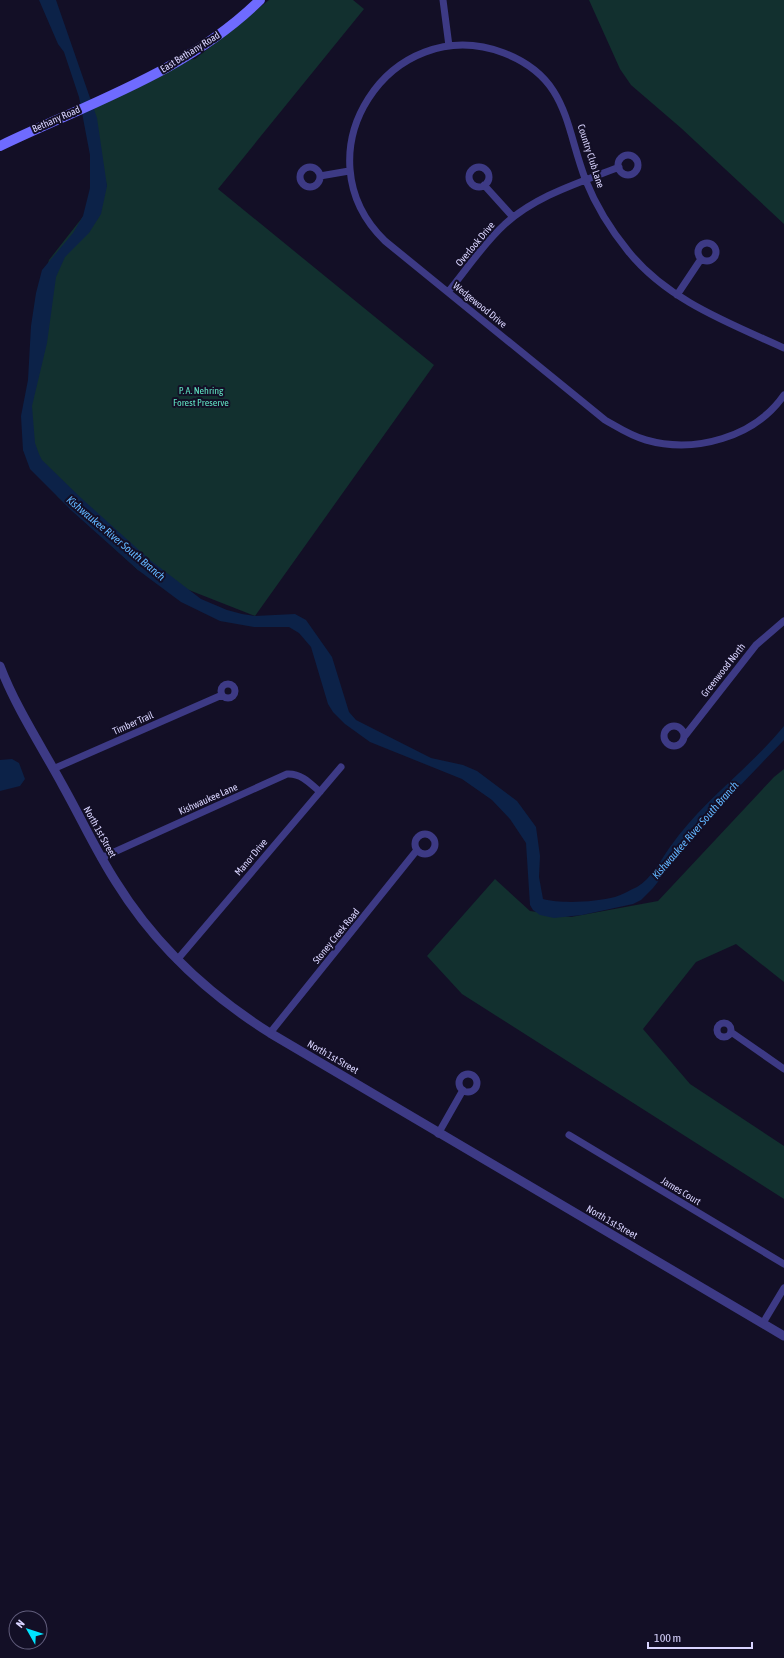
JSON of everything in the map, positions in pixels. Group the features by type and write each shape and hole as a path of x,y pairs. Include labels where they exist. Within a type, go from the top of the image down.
{"main road":[{"name":"East Bethany Road","path":"113,94 181,60 215,37 260,0"},
{"name":"Bethany Road","path":"0,146 57,118 113,94"}],"street":[{"path":"443,0 449,46"},
{"name":"Wedgewood Drive","path":"449,46 429,51 402,64 387,76 375,88 357,121 351,146 349,172 360,207 374,229 385,242 605,420 625,432 644,440 662,444 692,445 728,436 745,429 760,419 784,395"},
{"name":"Country Club Lane","path":"449,46 474,46 504,53 518,59 539,75 555,94 564,110 586,180 608,224 628,251 655,278 677,294 709,313 784,348"},
{"name":"Overlook Drive","path":"448,292 493,236 513,217 542,198 619,167"},
{"path":"320,176 349,172"},
{"path":"484,185 513,217"},
{"path":"677,294 701,259"},
{"name":"Greenwood North","path":"684,737 756,645 784,621"},
{"name":"North 1st Street","path":"1,671 101,858 124,894 156,936 194,978 229,1006 270,1033 438,1134 784,1336"},
{"name":"Timber Trail","path":"53,768 222,695"},
{"name":"Manor Drive","path":"177,960 341,767"},
{"name":"Kishwaukee Lane","path":"101,858 287,774 302,776 320,792"},
{"name":"Stoney Creek Road","path":"270,1033 417,850"},
{"path":"731,1032 784,1069"},
{"path":"438,1134 463,1090"},
{"name":"James Court","path":"568,1135 784,1264"},
{"path":"763,1323 784,1288"}],"green space":[{"name":"P. A. Nehring Forest Preserve","path":"269,0 353,0 364,9 218,189 434,365 255,616 138,570 58,497 23,450 35,304 49,260 107,186 84,107 181,60 195,59"},
{"path":"589,0 784,0 784,224 681,128 631,85 620,69"},
{"path":"784,769 784,982 736,944 696,962 643,1029 690,1084 784,1146 784,1199 462,994 427,956 495,879 530,911 571,917 658,901 774,777"}],"water":[{"name":"Kishwaukee River South Branch","path":"39,0 56,0 97,118 107,186 101,214 89,233 65,257 56,277 47,343 32,406 35,443 42,460 80,497 150,560 201,599 227,610 242,614 255,616 295,614 306,620 332,657 349,712 356,720 431,758 463,765 477,771 517,801 536,827 540,856 539,877 543,899 559,902 579,902 607,899 618,896 642,884 696,815 756,757 784,726 784,740 708,819 653,888 641,900 633,904 582,915 554,918 540,915 533,910 530,905 526,843 510,819 492,800 462,779 370,742 345,724 333,712 328,704 311,647 299,633 289,627 254,627 220,621 181,602 138,570 72,511 30,469 23,450 21,416 28,380 31,326 36,293 42,270 73,233 83,216 90,188 90,155 79,97 64,52 58,44"},
{"path":"12,759 19,763 25,779 20,786 0,791 0,760"}]}
